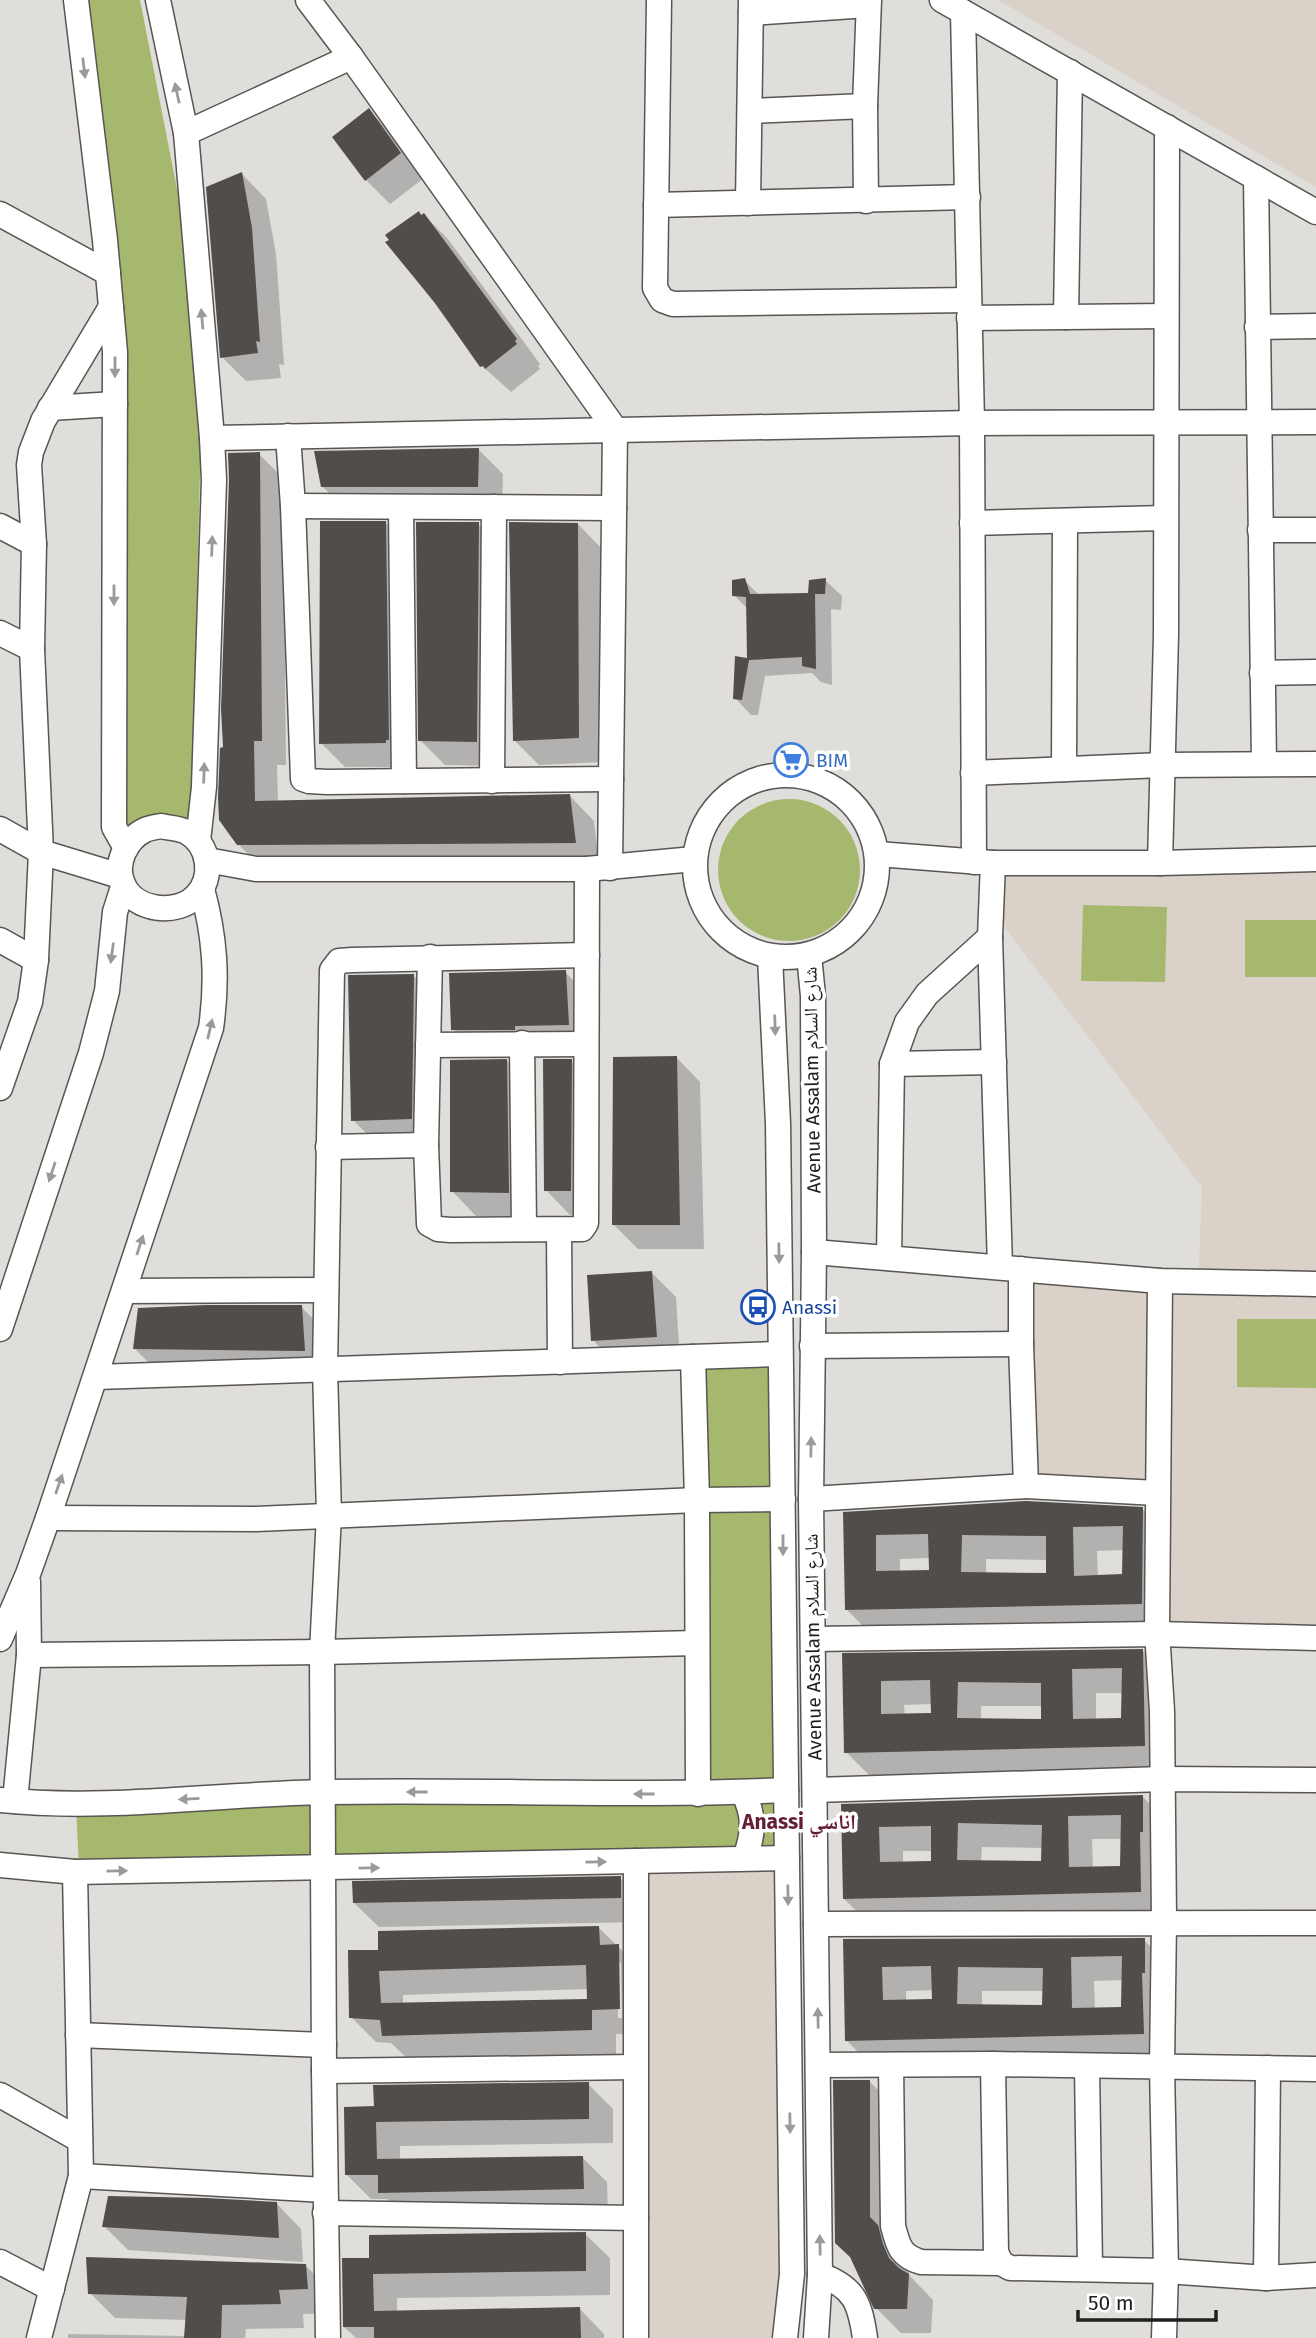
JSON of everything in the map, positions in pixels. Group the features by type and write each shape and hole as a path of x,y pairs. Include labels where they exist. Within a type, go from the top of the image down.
{"street":[{"path":"0,1329 91,1053 107,991 115,912 123,868 133,838 146,829 161,827 187,833 203,868 191,901 168,909 145,904 123,868 114,827 115,352 76,0"},
{"path":"0,1639 28,1574 125,1291 211,1028 216,984 215,948 203,868 214,480 212,438 186,133 158,0"},
{"path":"308,0 615,429 611,779 587,956 586,1223 582,1229 451,1230 438,1229 429,1224 426,1145 430,957"},
{"path":"659,0 655,288 657,295 666,303 969,309 1066,317 1166,316"},
{"path":"748,203 751,6 868,2 866,201"},
{"path":"952,6 1316,212"},
{"path":"952,6 968,197 973,773 990,937 994,1062 1011,1268 1021,1344 1026,1486"},
{"path":"186,133 351,57"},
{"path":"1066,317 1070,72"},
{"path":"750,111 865,106"},
{"path":"1160,863 1166,635 1167,127"},
{"path":"1256,178 1264,763"},
{"path":"656,205 968,197"},
{"path":"1,218 108,273"},
{"path":"0,1088 4,1061 30,1002 36,960 41,852 32,649 34,544 29,465 36,434 111,307"},
{"path":"1257,327 1316,326"},
{"path":"50,408 115,404"},
{"path":"212,438 972,423 1316,422"},
{"path":"288,436 303,779 611,779"},
{"path":"293,506 614,508"},
{"path":"401,507 404,781"},
{"path":"492,781 494,507"},
{"path":"972,523 1166,518"},
{"path":"1064,769 1065,521"},
{"path":"0,526 34,544"},
{"path":"1260,530 1316,530"},
{"path":"0,633 32,649"},
{"path":"1262,673 1316,673"},
{"path":"973,773 1162,765 1316,764"},
{"path":"777,774 812,777 844,794 866,821 877,854 876,887 862,918 839,941 809,955 771,957 744,948 722,933 705,911 696,886 694,859 699,838 716,807 743,785 777,774"},
{"path":"0,829 41,852 90,867 123,868"},
{"path":"877,854 984,862 1160,863 1316,859"},
{"path":"203,868 598,869 694,859"},
{"path":"890,1258 892,1064 907,1022 927,993 990,937"},
{"path":"0,940 36,960"},
{"name":"Avenue Assalam شارع السلام","path":"809,955 813,996 811,1499 819,2065 820,2275 816,2338"},
{"path":"328,2338 322,1652 329,1515 325,1370 332,970 339,961 430,957 587,956"},
{"name":"Avenue Assalam شارع السلام","path":"771,957 778,1123 792,2274 785,2338"},
{"path":"522,1043 524,1228"},
{"path":"428,1045 586,1044"},
{"path":"892,1064 994,1062"},
{"path":"328,1147 426,1145"},
{"path":"559,1230 559,1362"},
{"path":"814,1252 1160,1281 1316,1284"},
{"path":"1160,1281 1157,1634 1163,1779 1162,2066 1166,2271 1164,2338"},
{"path":"125,1291 326,1290"},
{"path":"812,1346 1021,1344"},
{"path":"96,1377 780,1354"},
{"path":"693,1357 697,1500 698,1794"},
{"path":"811,1499 1026,1486 1157,1493"},
{"path":"48,1518 256,1519 697,1500 783,1499"},
{"path":"28,1574 29,1655 8,1800 73,1805 323,1792 698,1794 786,1790"},
{"path":"814,1639 1157,1634 1316,1638"},
{"path":"29,1655 322,1652 697,1643"},
{"path":"815,1790 1163,1779 1316,1780"},
{"path":"743,1792 751,1808 753,1825 751,1843 745,1858"},
{"path":"0,1865 75,1872 787,1858"},
{"path":"636,1861 636,2338"},
{"path":"39,2338 81,2176 75,1872"},
{"path":"816,1924 1164,1921 1316,1923"},
{"path":"78,2035 324,2045"},
{"path":"819,2065 993,2064 1316,2069"},
{"path":"993,2064 996,2252 1001,2263"},
{"path":"891,2065 893,2226 898,2245 909,2259 921,2262 1001,2263 1010,2268 1090,2268 1266,2278 1316,2276"},
{"path":"324,2071 635,2067"},
{"path":"1087,2067 1090,2268"},
{"path":"1266,2278 1268,2068"},
{"path":"0,2095 80,2140"},
{"path":"81,2176 325,2201 636,2218"},
{"path":"0,2262 52,2289"},
{"path":"820,2275 847,2288 858,2305 865,2338"}],"shaded area":[{"path":"998,0 1316,0 1316,187"},
{"path":"1316,856 1316,1632 1160,1630 1158,1491 1019,1494 1015,1268 1198,1285 1202,1187 987,904 987,875"},
{"path":"787,1858 785,2338 636,2338 636,1861"}],"green space":[{"path":"81,0 140,0 187,240 201,434 191,825 126,829 123,591"},
{"path":"789,799 816,805 839,820 854,843 860,870 854,897 839,920 816,935 789,941 762,935 739,920 724,897 718,870 724,843 739,820 762,805"},
{"path":"1083,905 1167,907 1165,982 1081,981"},
{"path":"1245,920 1316,920 1316,977 1245,977"},
{"path":"1237,1319 1316,1319 1316,1388 1237,1387"},
{"path":"780,1354 787,1858 79,1868 76,1806 698,1793 693,1357"}],"building":[{"path":"369,108 401,153 365,181 332,137"},
{"path":"242,172 252,228 260,342 256,341 258,353 220,358 206,187"},
{"path":"419,211 421,215 424,213 517,339 517,344 485,369 480,367 435,303 385,242 389,240 385,235"},
{"path":"479,448 478,487 321,487 314,451"},
{"path":"260,452 262,741 254,741 255,801 570,794 576,843 237,845 219,820 218,797 220,748 223,747 221,709 228,453"},
{"path":"320,521 386,521 389,740 386,740 386,743 319,744"},
{"path":"416,522 479,522 477,742 418,741"},
{"path":"509,522 578,523 579,738 513,741"},
{"path":"745,578 750,594 808,593 809,580 826,578 825,594 815,594 816,669 802,666 802,657 749,660 742,700 733,699 735,656 747,658 746,597 732,596 732,580"},
{"path":"566,970 569,1025 515,1026 515,1030 451,1030 449,973"},
{"path":"414,974 412,1119 351,1121 348,975"},
{"path":"677,1056 680,1225 612,1225 613,1057"},
{"path":"507,1059 509,1193 450,1192 450,1060"},
{"path":"543,1059 572,1059 571,1191 544,1191"},
{"path":"652,1271 657,1337 591,1341 587,1275"},
{"path":"302,1305 305,1351 133,1349 138,1308"},
{"path":"1026,1501 1143,1507 1142,1604 845,1610 843,1512","holes":["1123,1526 1122,1574 1074,1576 1073,1527","928,1534 929,1570 876,1571 876,1535","962,1535 1046,1536 1046,1573 961,1572"]},
{"path":"1143,1649 1145,1746 844,1753 842,1653","holes":["1122,1668 1121,1718 1073,1719 1072,1669","930,1680 931,1713 881,1714 881,1681","958,1682 1041,1683 1041,1719 957,1718"]},
{"path":"1143,1795 1143,1832 1140,1832 1141,1892 843,1899 841,1804","holes":["1121,1815 1120,1866 1069,1867 1068,1816","958,1823 1042,1825 1041,1861 957,1860","931,1826 931,1861 880,1862 879,1827"]},
{"path":"621,1876 621,1898 353,1903 352,1881"},
{"path":"599,1926 600,1945 619,1944 620,2009 592,2010 592,2030 382,2036 380,2020 349,2018 348,1950 378,1950 378,1931","holes":["586,1965 587,1999 381,2003 379,1971"]},
{"path":"1145,1938 1145,1973 1142,1973 1144,2034 845,2041 843,1939","holes":["1122,1956 1121,2007 1072,2008 1071,1957","931,1966 932,1999 883,2000 882,1967","958,1967 1043,1968 1042,2005 957,2004"]},
{"path":"833,2080 870,2080 870,2217 878,2225 889,2258 909,2274 907,2309 874,2309 850,2257 835,2243"},
{"path":"589,2082 589,2119 376,2122 377,2159 583,2156 584,2189 378,2193 378,2175 345,2175 344,2107 374,2106 373,2085"},
{"path":"108,2196 277,2202 279,2238 102,2227"},
{"path":"586,2232 586,2271 373,2274 374,2311 580,2307 581,2338 374,2338 374,2327 343,2327 342,2258 369,2258 369,2235"},
{"path":"86,2257 306,2264 308,2289 279,2290 281,2304 222,2305 221,2338 184,2338 187,2297 88,2294"}],"place":[{"name":"BIM","path":"791,760"},
{"name":"Anassi","path":"758,1307"}],"district":[{"name":"Anassi اناسي","path":"799,1822"}]}
